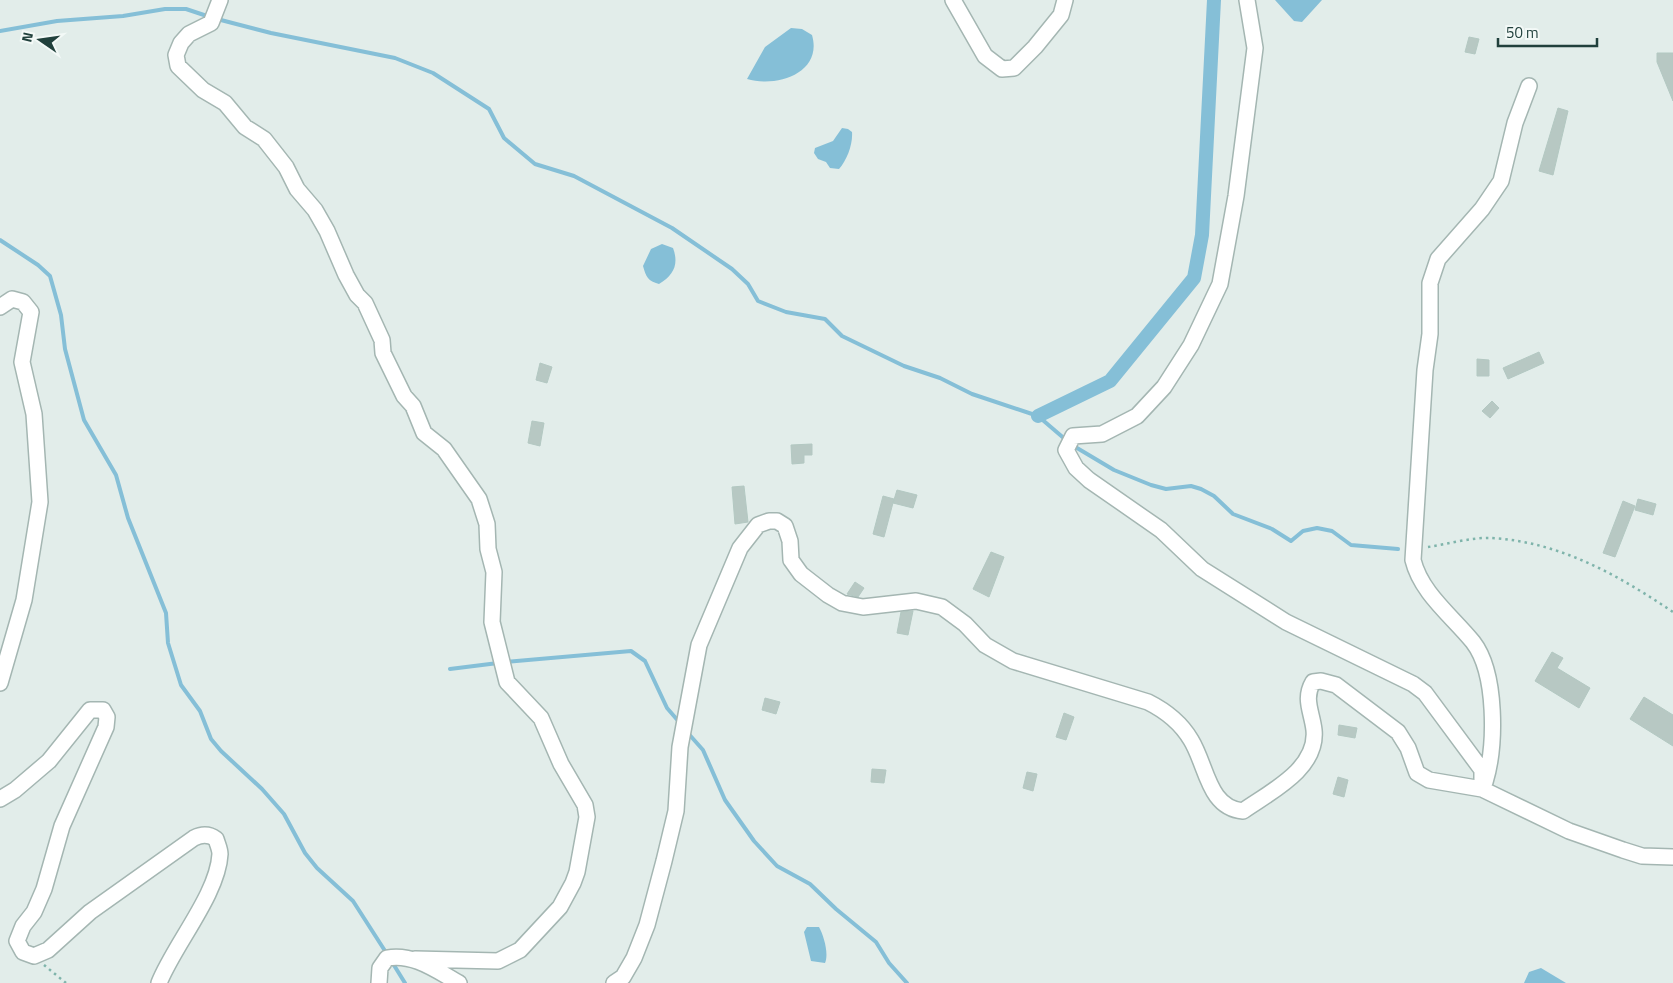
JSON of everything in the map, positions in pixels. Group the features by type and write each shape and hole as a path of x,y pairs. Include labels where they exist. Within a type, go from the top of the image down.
{"street":[{"path":"220,0 211,23 189,34 181,43 176,55 178,66 203,90 225,103 245,126 264,139 286,167 297,189 315,210 327,231 346,275 357,295 365,303 382,340 383,353 404,396 413,406 424,433 444,449 479,498 487,524 488,549 494,572 492,622 507,682 541,718 561,764 585,805 587,817 577,872 560,907 520,950 498,960 415,960"},
{"path":"953,0 985,56 1002,69 1014,68 1035,47 1061,15 1065,0"},
{"path":"1247,0 1255,48 1236,196 1220,284 1191,345 1164,387 1137,416 1102,434 1073,436 1066,450 1076,468 1089,480 1161,530 1202,570 1286,622 1413,684 1424,693 1482,770 1482,789"},
{"path":"1482,789 1490,764 1493,728 1485,664 1473,643 1417,577 1413,560 1425,370 1430,334 1430,283 1438,259 1482,209 1501,181 1515,124 1529,86"},
{"path":"0,307 12,299 23,302 31,312 22,362 34,414 39,464 40,502 24,600 0,683"},
{"path":"614,983 623,977 634,958 647,926 666,852 676,811 680,747 699,645 740,548 758,526 769,521 777,521 785,526 790,541 791,560 801,574 828,595 842,603 863,607 916,601 942,607 965,624 985,645 1013,661 1148,702 1163,710 1177,722 1191,740 1221,804 1232,810 1243,811 1298,772 1306,760 1314,732 1307,701 1308,690 1313,682 1321,681 1336,686 1357,699 1398,732 1408,748 1417,773 1429,780 1482,789 1569,831 1642,856 1673,857"},
{"path":"0,799 15,790 49,761 90,710 103,710 108,717 106,727 62,826 44,889 17,941 23,952 34,956 48,950 96,908 194,838 200,835 211,835 216,839 220,853 214,879 191,926 166,966 159,983"},
{"path":"379,983 380,968 387,958 400,955 415,960 459,983"}],"path":[{"path":"1414,549 1491,538 1559,550 1599,566 1673,612"},
{"path":"34,956 66,983"}],"water":[{"path":"1275,0 1322,0 1302,22 1294,21"},
{"path":"791,28 802,29 812,35 814,48 811,59 804,68 795,75 784,79 759,81 747,79 765,47"},
{"path":"842,128 852,132 849,152 839,169 830,168 826,162 818,159 814,153 815,148 833,141"},
{"path":"662,244 673,248 675,264 672,273 659,284 648,278 643,266 651,249"},
{"path":"807,927 819,927 823,935 826,955 825,963 811,961 804,932"},
{"path":"1541,968 1566,983 1524,983 1529,972"}],"building":[{"path":"1469,37 1479,39 1475,54 1465,52"},
{"path":"1657,53 1673,53 1673,101 1657,62"},
{"path":"1558,108 1568,111 1553,175 1539,171"},
{"path":"1539,352 1544,363 1508,379 1503,368"},
{"path":"1477,359 1489,360 1489,376 1477,376"},
{"path":"540,363 552,367 547,383 536,380"},
{"path":"1492,401 1499,408 1490,418 1482,411"},
{"path":"532,421 544,423 540,446 528,443"},
{"path":"812,444 812,455 804,455 804,463 792,464 791,445"},
{"path":"744,486 748,522 735,524 732,487"},
{"path":"897,490 917,495 913,508 893,503"},
{"path":"883,496 894,499 884,537 873,534"},
{"path":"1638,499 1656,504 1653,515 1635,510"},
{"path":"1623,501 1635,506 1615,557 1603,553"},
{"path":"991,552 1004,557 989,597 973,589"},
{"path":"855,582 864,588 858,597 847,594"},
{"path":"913,611 908,635 897,633 901,612"},
{"path":"1552,652 1563,658 1557,668 1590,688 1579,708 1535,681"},
{"path":"1644,697 1673,715 1673,746 1630,719"},
{"path":"765,698 780,702 776,714 762,710"},
{"path":"1064,713 1074,717 1066,740 1056,737"},
{"path":"1339,725 1357,728 1355,738 1338,735"},
{"path":"872,769 886,770 884,783 871,782"},
{"path":"1027,772 1037,774 1033,791 1023,788"},
{"path":"1338,777 1348,780 1344,797 1333,794"}],"waterway":[{"path":"1038,416 1110,381 1194,278 1202,235 1214,0"},
{"path":"0,31 57,21 123,16 165,9 186,9 210,17"},
{"path":"217,19 271,33 395,58 433,73 489,109 504,138 535,164 574,176 672,228 732,269 748,284 758,301 786,312 825,319 842,336 904,366 940,378 972,394 1038,416 1066,440"},
{"path":"0,240 38,265 50,276 61,315 65,349 84,420 116,475 128,518 166,613 168,643 181,685 200,711 211,739 221,751 262,789 284,814 305,853 317,868 353,901 387,954"},
{"path":"1072,445 1114,470 1151,485 1166,489 1191,486 1201,489 1214,496 1233,514 1272,529 1291,541 1303,531 1317,528 1332,531 1351,545 1398,549"},
{"path":"505,662 631,651 645,661 667,708 680,723"},
{"path":"450,669 498,663"},
{"path":"687,732 703,750 725,800 754,841 777,866 810,884 836,909 876,942 889,963 907,983"},
{"path":"392,962 405,983"}]}
